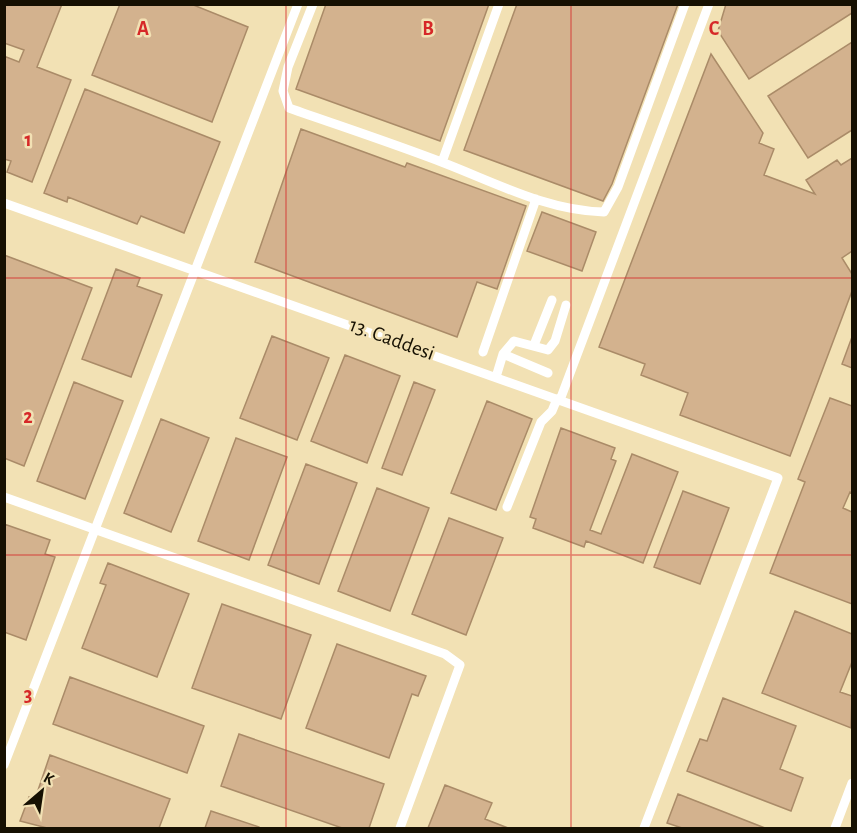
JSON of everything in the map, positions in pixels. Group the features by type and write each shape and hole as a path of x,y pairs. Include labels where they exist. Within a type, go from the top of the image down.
{"street":[{"path":"4,765 298,4"},
{"path":"313,4 288,68 283,91 289,108 442,162 536,199 582,212 604,212 618,188 685,4"},
{"path":"442,162 499,4"},
{"path":"507,507 541,422 552,411 558,399 709,4"},
{"path":"483,352 536,199"},
{"name":"13. Caddesi","path":"4,203 196,269 778,478 644,828"},
{"path":"534,345 552,300"},
{"path":"496,377 503,354 514,340 548,350 555,341 566,305"},
{"path":"503,354 548,373"},
{"path":"4,497 445,654 460,665 400,828"},
{"path":"835,828 852,783"}],"building":[{"path":"4,4 62,4 37,67 71,80 32,182 7,172 11,161 4,159 4,56 19,62 24,50 4,43"},
{"path":"120,4 191,4 248,27 212,122 92,75"},
{"path":"326,4 489,4 440,141 296,89"},
{"path":"517,4 678,4 612,184 603,201 464,150"},
{"path":"726,4 852,4 852,13 749,79 718,31"},
{"path":"852,42 852,130 808,158 768,96"},
{"path":"711,54 763,133 759,143 774,149 764,175 815,194 806,180 837,160 841,165 852,158 852,251 842,258 852,274 852,291 790,456 680,415 688,393 641,375 645,364 599,347"},
{"path":"85,89 220,142 184,233 141,216 137,224 68,197 67,202 44,193"},
{"path":"301,129 405,167 407,163 526,206 497,289 477,282 457,337 255,262"},
{"path":"542,212 596,232 582,271 527,251"},
{"path":"4,255 92,288 24,466 4,458"},
{"path":"116,269 140,278 137,286 162,295 131,377 82,359"},
{"path":"272,336 329,358 297,440 240,418"},
{"path":"852,337 852,368 842,364"},
{"path":"345,355 400,376 367,463 311,441"},
{"path":"74,382 123,401 85,499 37,481"},
{"path":"414,382 435,390 402,475 382,468"},
{"path":"830,398 852,406 852,493 850,492 843,508 852,512 852,604 770,573 805,482 798,479"},
{"path":"487,401 532,419 496,510 451,493"},
{"path":"161,419 209,438 171,532 124,513"},
{"path":"561,428 615,448 611,459 616,461 590,530 601,534 632,454 678,472 643,563 586,541 584,547 533,528 536,519 530,517"},
{"path":"236,438 287,457 249,560 198,541"},
{"path":"306,464 357,483 319,584 268,565"},
{"path":"377,488 429,508 390,611 338,591"},
{"path":"683,491 729,508 700,584 654,567"},
{"path":"449,518 503,538 466,635 412,614"},
{"path":"4,524 50,540 45,554 55,557 26,640 4,632"},
{"path":"108,563 189,594 157,677 82,648 106,585 100,583"},
{"path":"222,604 311,635 281,719 192,688"},
{"path":"795,611 852,634 852,662 840,692 852,696 851,728 762,693"},
{"path":"337,644 426,676 418,696 412,694 389,758 306,728"},
{"path":"70,677 204,726 187,773 53,724"},
{"path":"723,698 796,726 780,769 803,778 791,811 687,771 700,739 707,741"},
{"path":"239,734 384,784 369,828 342,828 221,786"},
{"path":"50,755 170,799 159,828 47,828 20,821 29,797 35,799"},
{"path":"445,785 492,803 485,819 508,828 428,828"},
{"path":"678,794 765,828 682,828 667,823"},
{"path":"211,811 259,827 259,828 205,828"}]}
